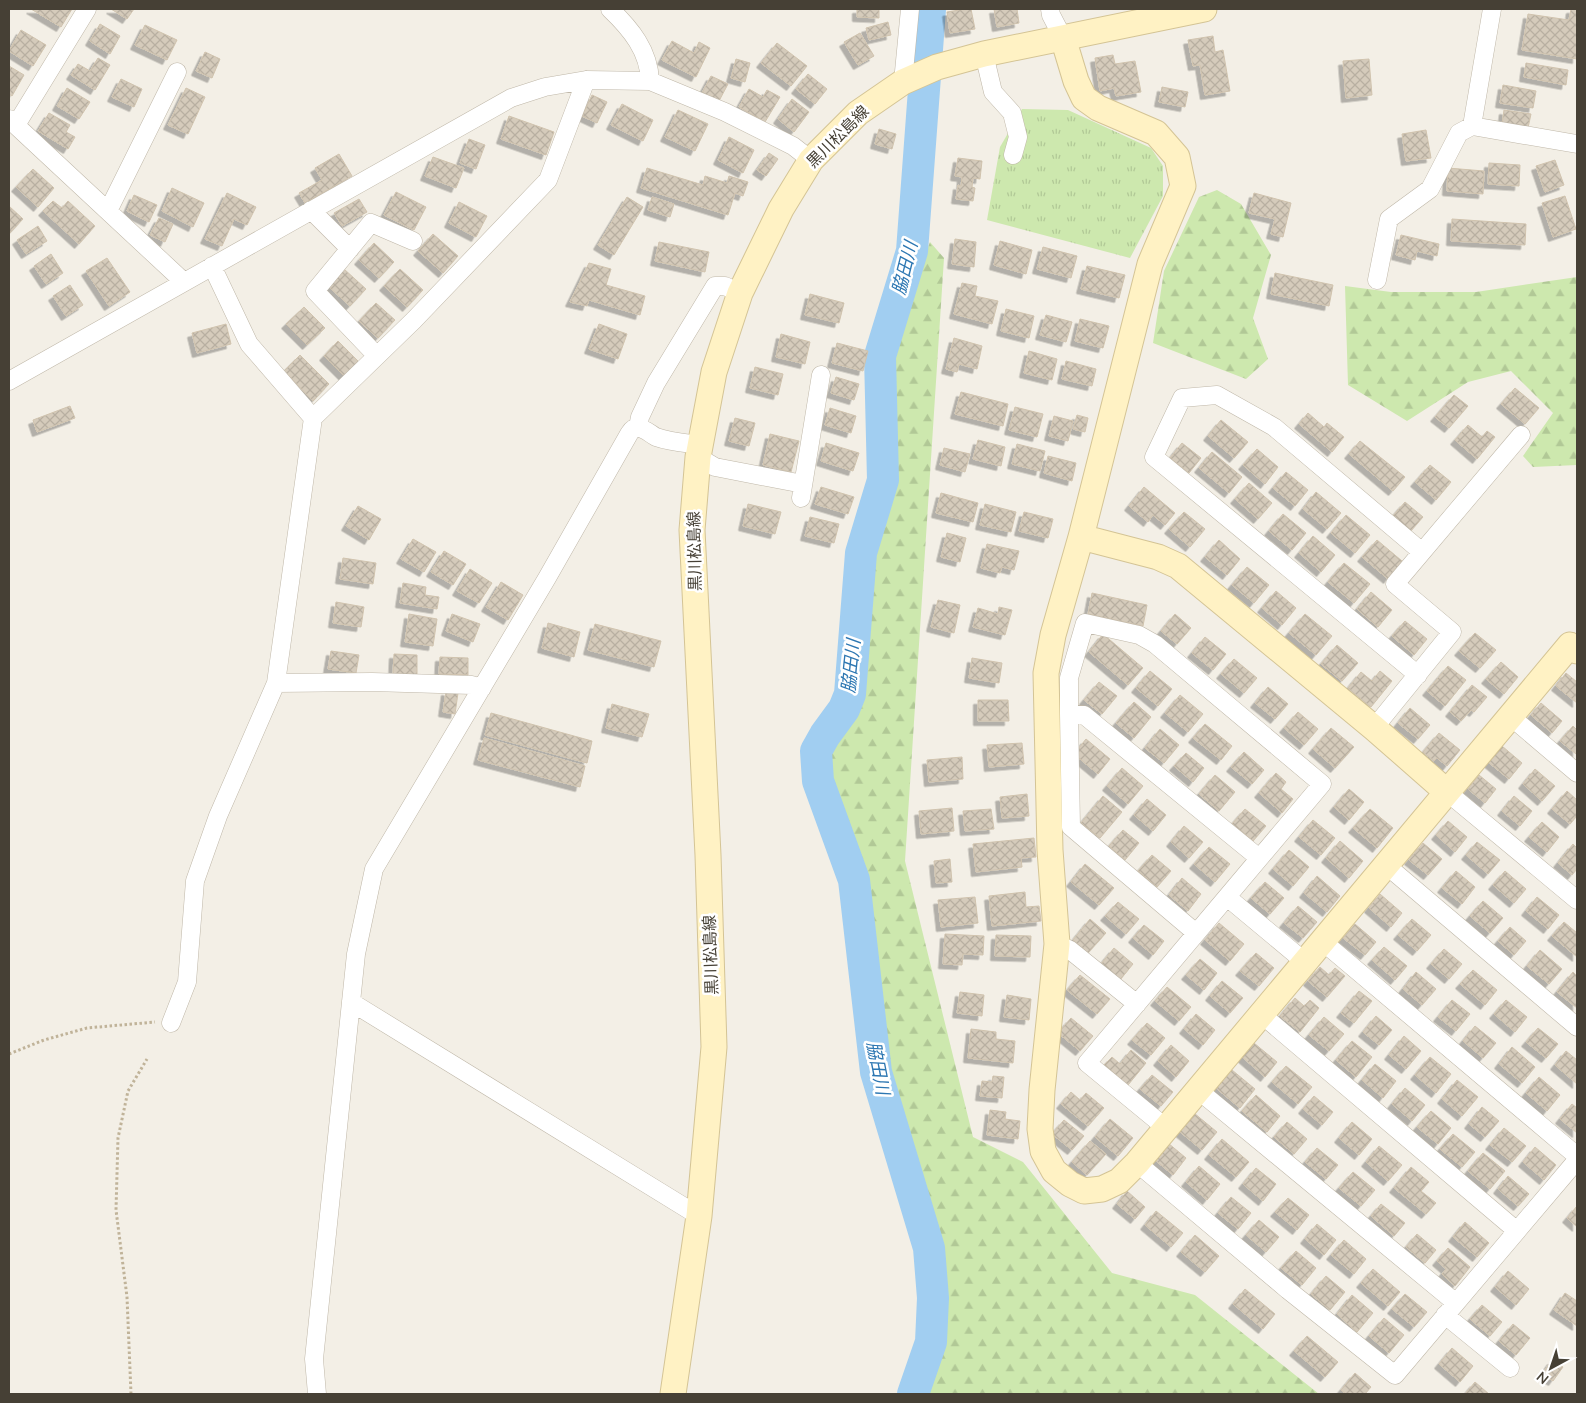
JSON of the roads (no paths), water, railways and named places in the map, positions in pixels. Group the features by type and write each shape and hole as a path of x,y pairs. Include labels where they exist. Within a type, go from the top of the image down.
{"street":[{"path":"87,9 12,122 184,282"},
{"path":"610,9 626,24 643,51 649,67 650,81"},
{"path":"904,82 910,9"},
{"path":"1050,9 1051,16 1064,38 1076,81 1084,98 1098,108 1156,133 1177,157 1183,186 1150,264 1081,536 1053,634 1046,673 1050,850 1057,944 1042,1090 1040,1130 1043,1152 1054,1171 1070,1184 1084,1191 1102,1189 1119,1181 1137,1163 1570,645 1577,651"},
{"name":"黒川松島線","path":"673,1394 699,1216 714,1047 708,856 692,530 699,451 714,372 740,293 782,209 811,160 858,113 904,82 937,67 984,54 1204,9"},
{"path":"1472,126 1492,9"},
{"path":"984,54 993,92 1012,113 1018,137 1013,155"},
{"path":"108,211 177,72"},
{"path":"171,1023 187,982 195,881 218,816 276,683 313,418 414,320 548,180 586,80"},
{"path":"9,381 511,98 545,87 586,80 650,81 725,112 793,146 811,160"},
{"path":"1377,280 1389,220 1430,189 1459,134 1472,126 1577,144"},
{"path":"311,210 350,248"},
{"path":"378,356 315,291 371,223 412,241"},
{"path":"212,266 250,344 313,418"},
{"path":"638,427 640,418 656,383 715,286 725,286 740,293"},
{"path":"638,427 654,436 699,451 715,467 802,491 820,374"},
{"path":"1418,674 1154,457 1182,398 1217,396 1274,427 1422,552"},
{"path":"317,1394 314,1359 356,954 374,869 482,688 629,434 634,428 638,427"},
{"path":"1374,728 1452,632 1395,584 1520,435"},
{"path":"1081,536 1158,557 1178,566 1374,728 1447,792 1577,900"},
{"path":"1166,1128 1087,1063 1196,934 1259,858 1322,784 1156,644 1139,636 1085,624 1069,678 1071,827 1196,934"},
{"path":"276,683 372,682 462,684 482,688"},
{"path":"1069,713 1084,715 1259,858"},
{"path":"1510,716 1577,773"},
{"path":"1386,865 1577,1027"},
{"path":"1227,897 1305,962"},
{"path":"1322,941 1577,1156"},
{"path":"1057,944 1070,950 1137,1004"},
{"path":"351,1002 699,1216"},
{"path":"1261,1014 1517,1231"},
{"path":"1198,1090 1450,1309 1510,1368"},
{"path":"1137,1163 1288,1290 1395,1375 1577,1160"}],"waterway":[{"name":"脇田川","path":"913,1394 931,1342 933,1298 929,1248 876,1072 854,880 818,781 816,751 844,709 850,694 861,553 883,480 880,356 912,251 930,9"}]}
